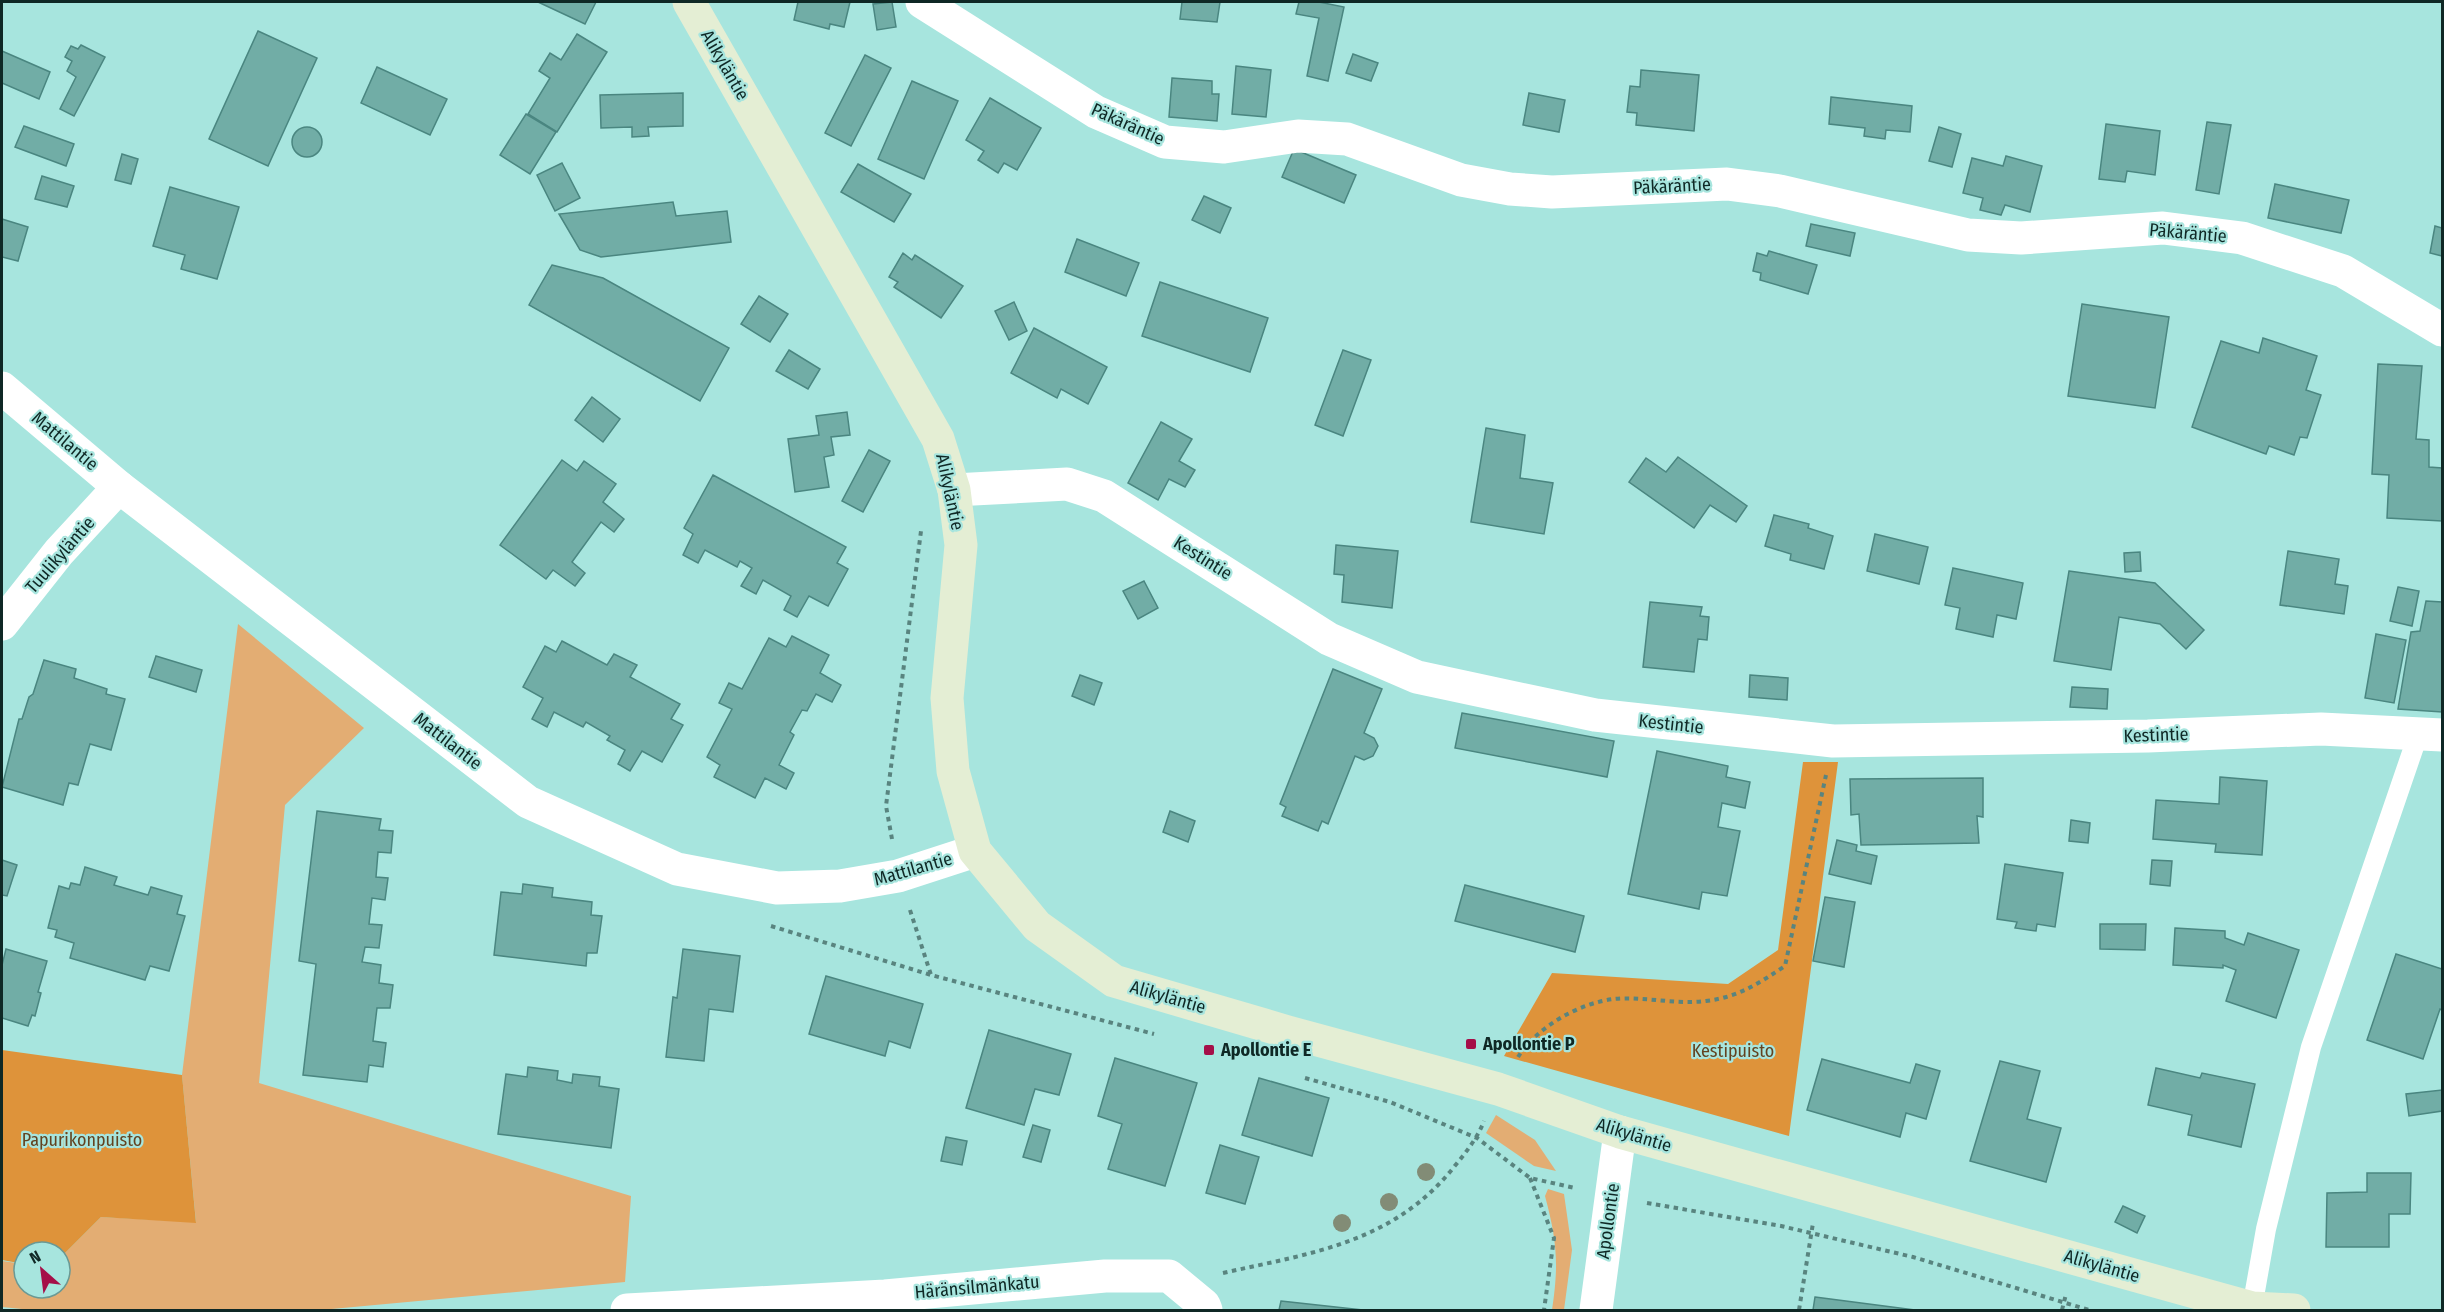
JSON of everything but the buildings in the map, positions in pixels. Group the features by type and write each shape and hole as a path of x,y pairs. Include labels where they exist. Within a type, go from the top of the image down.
{"street":[{"name":"Alikyläntie","path":"689,2 938,438 954,490 962,545 947,698 953,771 975,851 1037,926 1114,981 1288,1032 1498,1089 1620,1132 2252,1308 2294,1311"},
{"name":"Päkäräntie","path":"922,2 1096,112 1165,142 1224,147 1298,135 1347,140 1461,180 1509,189 1552,192 1727,184 1780,191 1968,235 2021,238 2163,228 2242,238 2343,271 2442,330"},
{"name":"Mattilantie","path":"2,388 119,487 528,802 677,869 777,888 840,886 898,876 975,851"},
{"name":"Kestintie","path":"954,490 1067,484 1104,496 1329,639 1417,677 1595,716 1833,741 2148,736 2321,729 2430,735"},
{"name":"Tuulikyläntie","path":"2,624 59,552 119,487"},
{"name":"Apollontie","path":"1596,1311 1620,1132"},
{"name":"Häränsilmänkatu","path":"627,1311 885,1296 1105,1276 1169,1276 1204,1305 1206,1311"}],"lane":[{"path":"2252,1308 2266,1229 2311,1047 2430,735"}],"path":[{"path":"921,525 886,806 898,876 931,975"},
{"path":"1178,1284 1335,1248 1396,1221 1440,1185 1477,1138 1498,1089 1528,1041 1571,1012 1613,999 1705,1001 1742,993 1785,966 1833,741"},
{"path":"759,923 931,975 1165,1037"},
{"path":"1300,1076 1390,1102 1477,1138 1530,1178 1612,1197 1812,1233 1913,1257 2089,1311"},
{"path":"1530,1178 1554,1238 1544,1311"},
{"path":"1799,1311 1819,1187"}],"shaded area":[{"path":"238,624 364,728 285,805 259,1083 631,1196 625,1282 321,1310 32,1310 2,1307 2,1261 12,1262 12,1300 72,1300 72,1246 101,1217 196,1222 182,1075"},
{"path":"1496,1115 1535,1140 1556,1171 1534,1166 1486,1133"},
{"path":"1548,1189 1564,1194 1572,1250 1564,1310 1552,1310 1556,1279 1556,1253 1545,1196"}],"green space":[{"name":"Kestipuisto","path":"1803,762 1838,762 1789,1136 1504,1056 1552,973 1728,984 1778,950"},
{"name":"Papurikonpuisto","path":"2,1050 182,1075 196,1223 101,1217 72,1246 72,1240 12,1240 12,1262 2,1260"}],"place":[{"name":"Apollontie P","path":"1471,1044"},
{"name":"Apollontie E","path":"1209,1050"}]}
